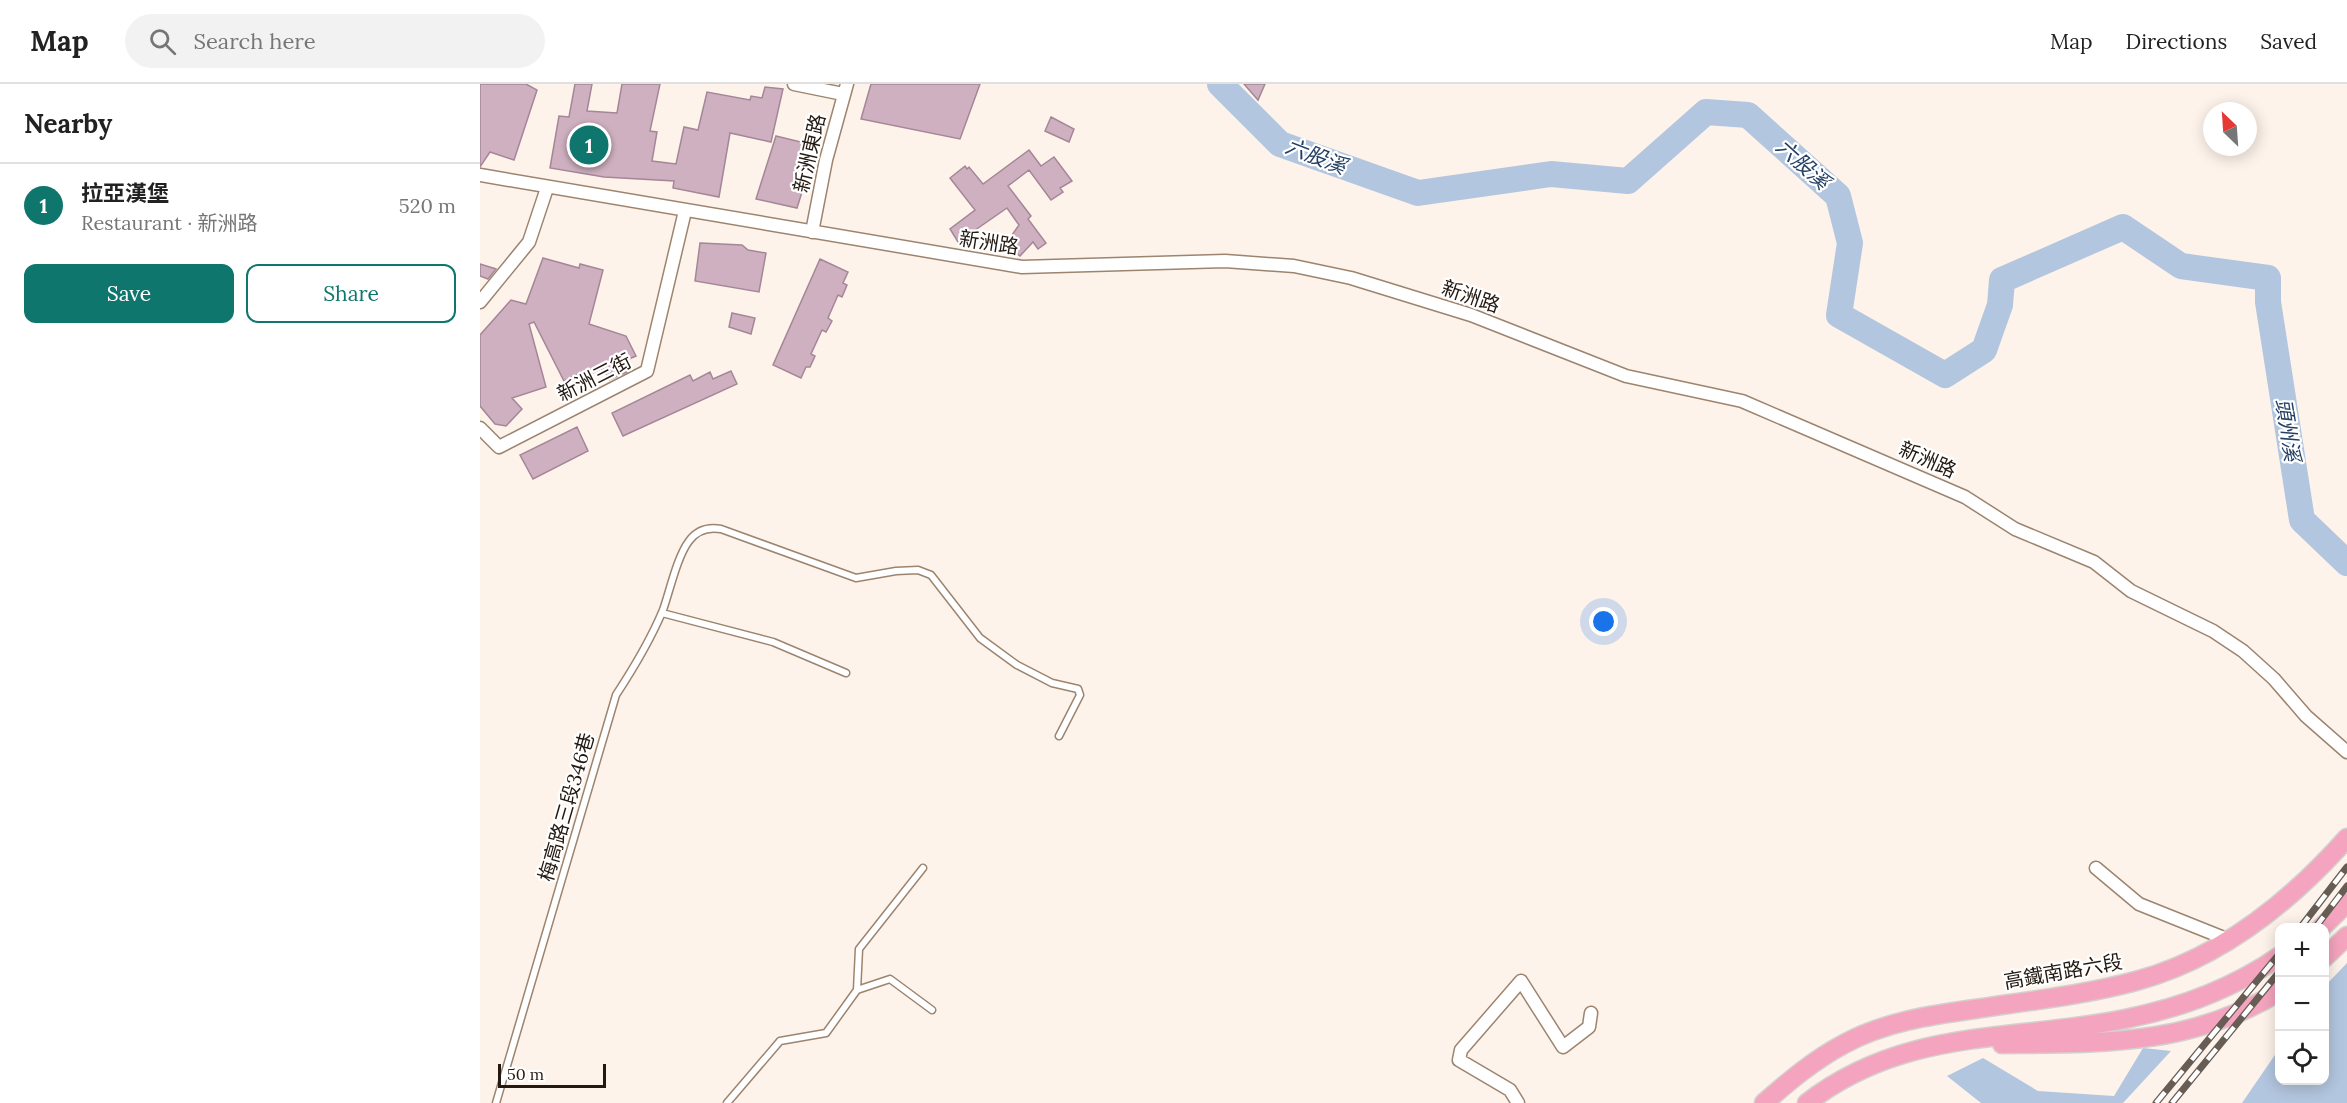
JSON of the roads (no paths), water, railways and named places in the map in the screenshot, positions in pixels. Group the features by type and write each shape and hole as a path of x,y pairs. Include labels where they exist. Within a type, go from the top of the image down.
{"main road":[{"name":"高鐵南路六段","path":"1764,1103 1800,1071 1845,1043 1884,1028 1921,1017 2137,981 2185,962 2229,940 2278,906 2318,871 2347,838"},
{"path":"2324,923 2347,903"},
{"path":"2329,954 2347,936"},
{"path":"1807,1103 1856,1072 1896,1055 1973,1037 2123,1020 2180,1006 2232,986 2275,959"},
{"path":"1941,1044 2141,1040 2193,1028 2258,1004 2275,994"}],"street":[{"path":"794,84 845,89"},
{"name":"新洲東路","path":"812,232 826,160 845,89"},
{"name":"新洲路","path":"480,176 1022,267 1225,261 1323,271 1471,315 1626,376 1742,401 1965,497 2015,529 2094,562 2131,591 2213,631 2243,651 2274,679 2306,716 2347,752"},
{"path":"480,302 529,242 547,188"},
{"name":"新洲三街","path":"480,428 499,447 647,371 685,211"},
{"path":"2096,868 2139,904 2229,940"},
{"path":"1518,1103 1510,1090 1459,1060 1461,1050 1521,981 1563,1047 1589,1027 1591,1013"}],"lane":[{"name":"梅高路三段346巷","path":"496,1103 616,695 630,674 662,613 688,542 697,533 711,527 721,529 856,578 896,571 918,570 931,575 980,638 1017,665 1052,683 1078,689 1080,695 1059,736"},
{"path":"662,613 773,642 846,673"},
{"path":"727,1103 780,1041 826,1033 857,990 859,949 924,868"},
{"path":"857,990 890,979 932,1010"}],"water":[{"path":"2347,963 2347,1103 2242,1103 2275,1055 2275,1085 2329,1085 2329,982"},
{"path":"2143,1048 2171,1051 2123,1103 1981,1103 1947,1076 1983,1058 2038,1091 2114,1096"}],"waterway":[{"name":"六股溪","path":"1220,84 1280,144 1418,193 1551,174 1628,181 1706,112 1748,115 1838,196 1850,243 1839,315 1945,375 1984,350 2000,305 2002,280 2123,227 2181,266 2268,278 2268,302 2302,520 2347,563"}],"railway":[{"path":"2304,923 2347,867"},
{"path":"2319,923 2347,886"},
{"path":"2156,1103 2275,959"},
{"path":"2172,1103 2275,977"}],"place":[{"name":"拉亞漢堡","path":"589,145"}],"water label":[{"name":"頭州溪","path":"2288,430"}]}
